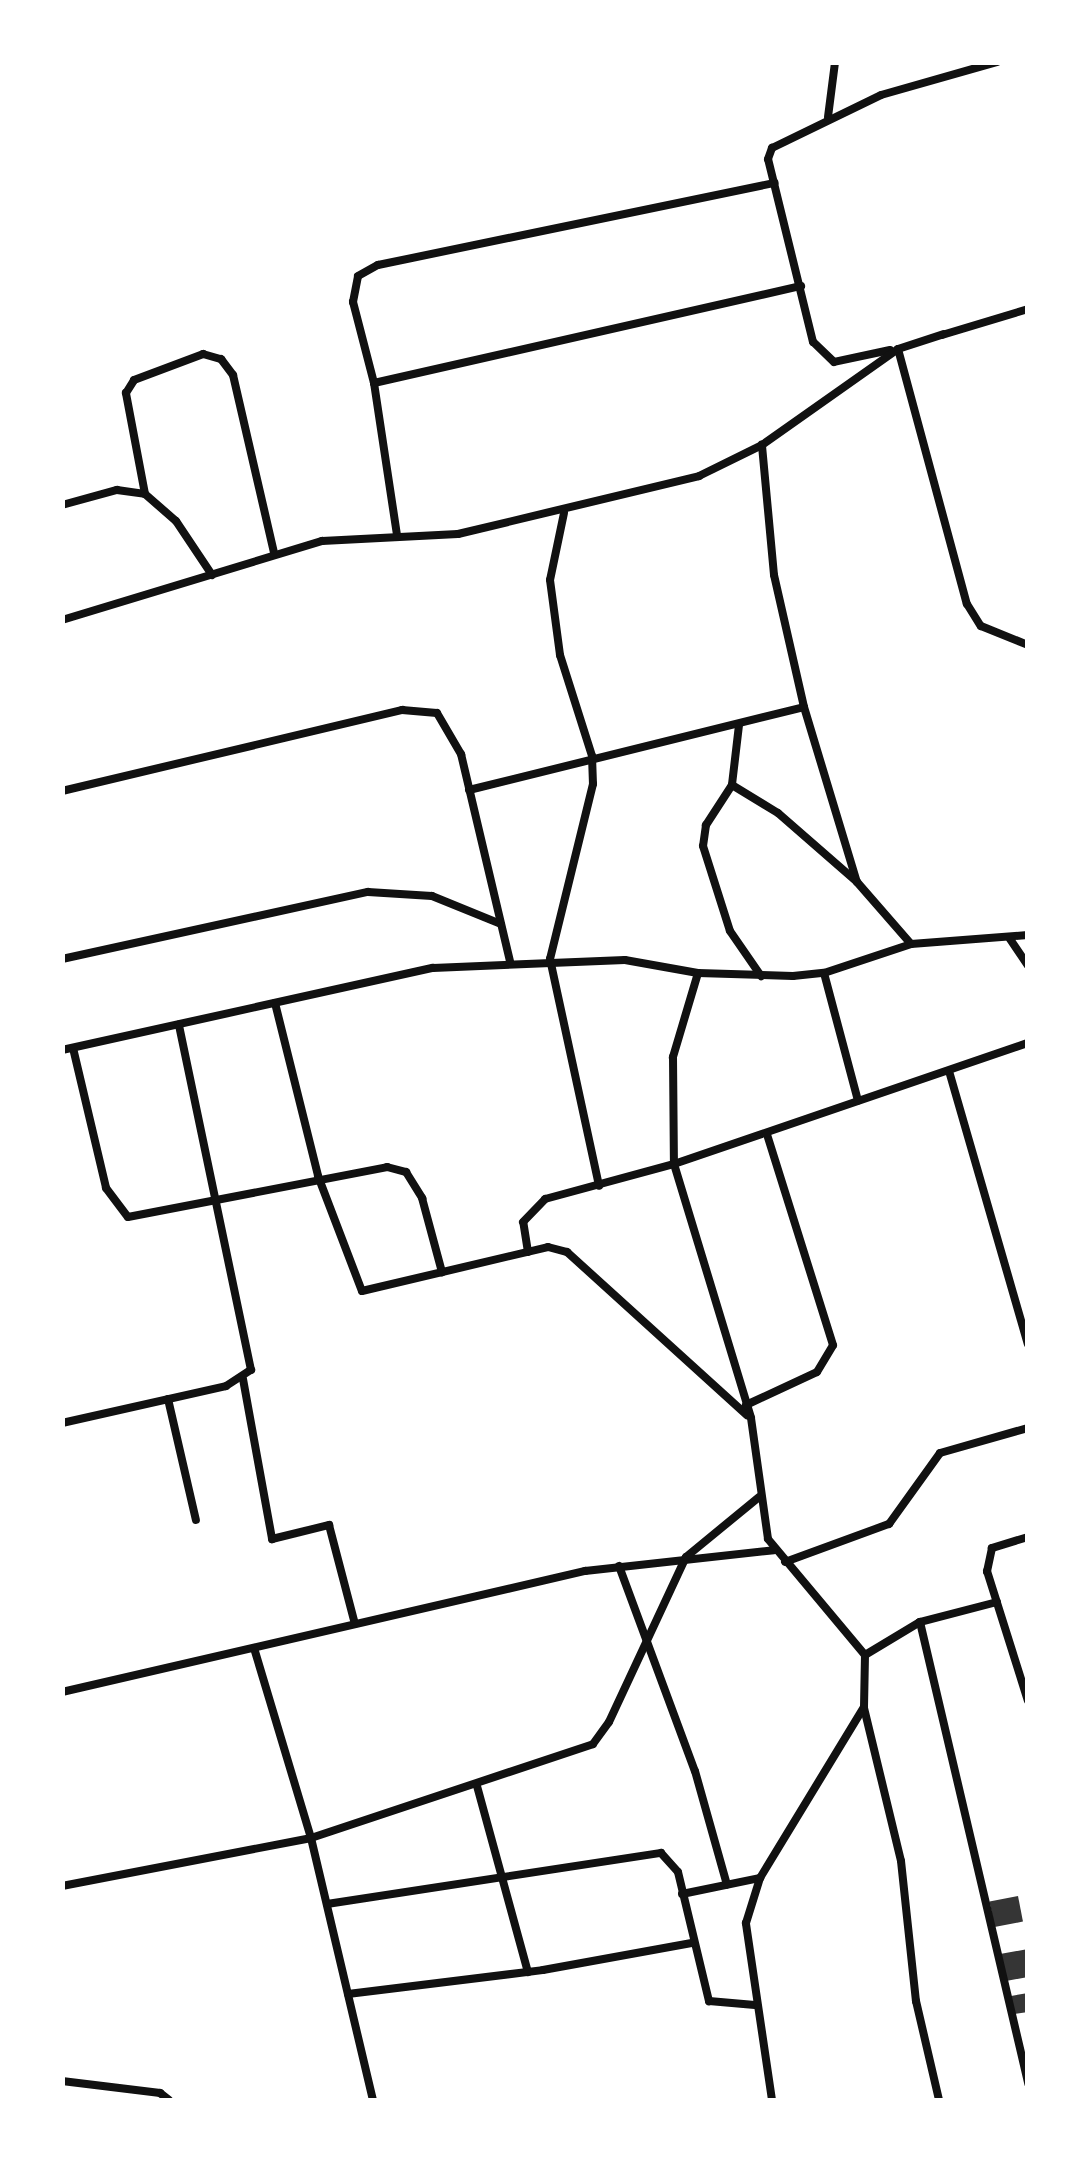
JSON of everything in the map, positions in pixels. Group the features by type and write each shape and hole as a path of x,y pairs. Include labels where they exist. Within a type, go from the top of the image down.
{"street":[{"path":"828,117 835,62"},
{"path":"944,334 834,362 813,342 775,182 772,148 828,117 997,62"},
{"path":"396,536 374,383 352,284 378,265 775,182"},
{"path":"374,383 801,286"},
{"path":"62,620 322,541 458,534 564,512 699,476 762,446 898,349 1028,308"},
{"path":"898,349 967,604 981,626 1028,645"},
{"path":"145,494 126,393 134,380 202,354 221,359 233,376 274,553"},
{"path":"762,446 774,575 804,707 857,882"},
{"path":"62,505 117,490 145,494 176,521 212,575"},
{"path":"564,512 552,554 554,618 592,756 586,816 550,959 599,1186"},
{"path":"469,790 592,756 804,707"},
{"path":"62,791 419,709 449,726 469,790 510,961"},
{"path":"739,725 732,785 706,825 703,846 730,931 761,976"},
{"path":"732,785 778,813 857,882 911,944"},
{"path":"62,959 368,892 432,896 501,924"},
{"path":"62,1050 433,968 550,959 654,962 698,974 824,973 911,944 1028,935"},
{"path":"1010,938 1028,966"},
{"path":"824,973 858,1101"},
{"path":"698,974 672,1056 674,1164 750,1418 759,1497 774,1550 866,1655 864,1707 901,1860 916,2001 939,2100"},
{"path":"275,1002 318,1176 362,1291 548,1248 587,1264 750,1418"},
{"path":"178,1024 251,1354 243,1379 272,1540 329,1525 355,1624"},
{"path":"528,1252 526,1212 545,1200 767,1134 1028,1044"},
{"path":"73,1048 106,1188 120,1212 136,1217 318,1176 387,1167 406,1172 422,1198 442,1272"},
{"path":"949,1071 1028,1344"},
{"path":"746,1405 817,1372 833,1345 767,1134"},
{"path":"62,1423 243,1379"},
{"path":"168,1398 196,1520"},
{"path":"784,1562 888,1524 940,1454 1028,1428"},
{"path":"62,1886 311,1838 477,1786 592,1744 609,1722 686,1557 759,1497"},
{"path":"1028,1537 988,1554 997,1602 1028,1702"},
{"path":"62,1692 620,1566 774,1550"},
{"path":"620,1566 643,1644 695,1771 727,1885"},
{"path":"866,1655 920,1622 997,1602"},
{"path":"920,1622 1028,2084"},
{"path":"254,1648 311,1838 373,2100"},
{"path":"772,2100 755,2006 746,1923 760,1878 864,1707"},
{"path":"477,1786 528,1972"},
{"path":"326,1904 661,1853 678,1872 709,2001 755,2006"},
{"path":"682,1894 760,1878"},
{"path":"348,1994 528,1972 692,1943"},
{"path":"62,2082 160,2093 170,2100"}],"building":[{"path":"1018,1896 1023,1922 994,1927 990,1902"},
{"path":"1028,1949 1028,1977 1006,1981 1000,1954"},
{"path":"1028,1993 1028,2012 1014,2014 1011,1996"}]}
